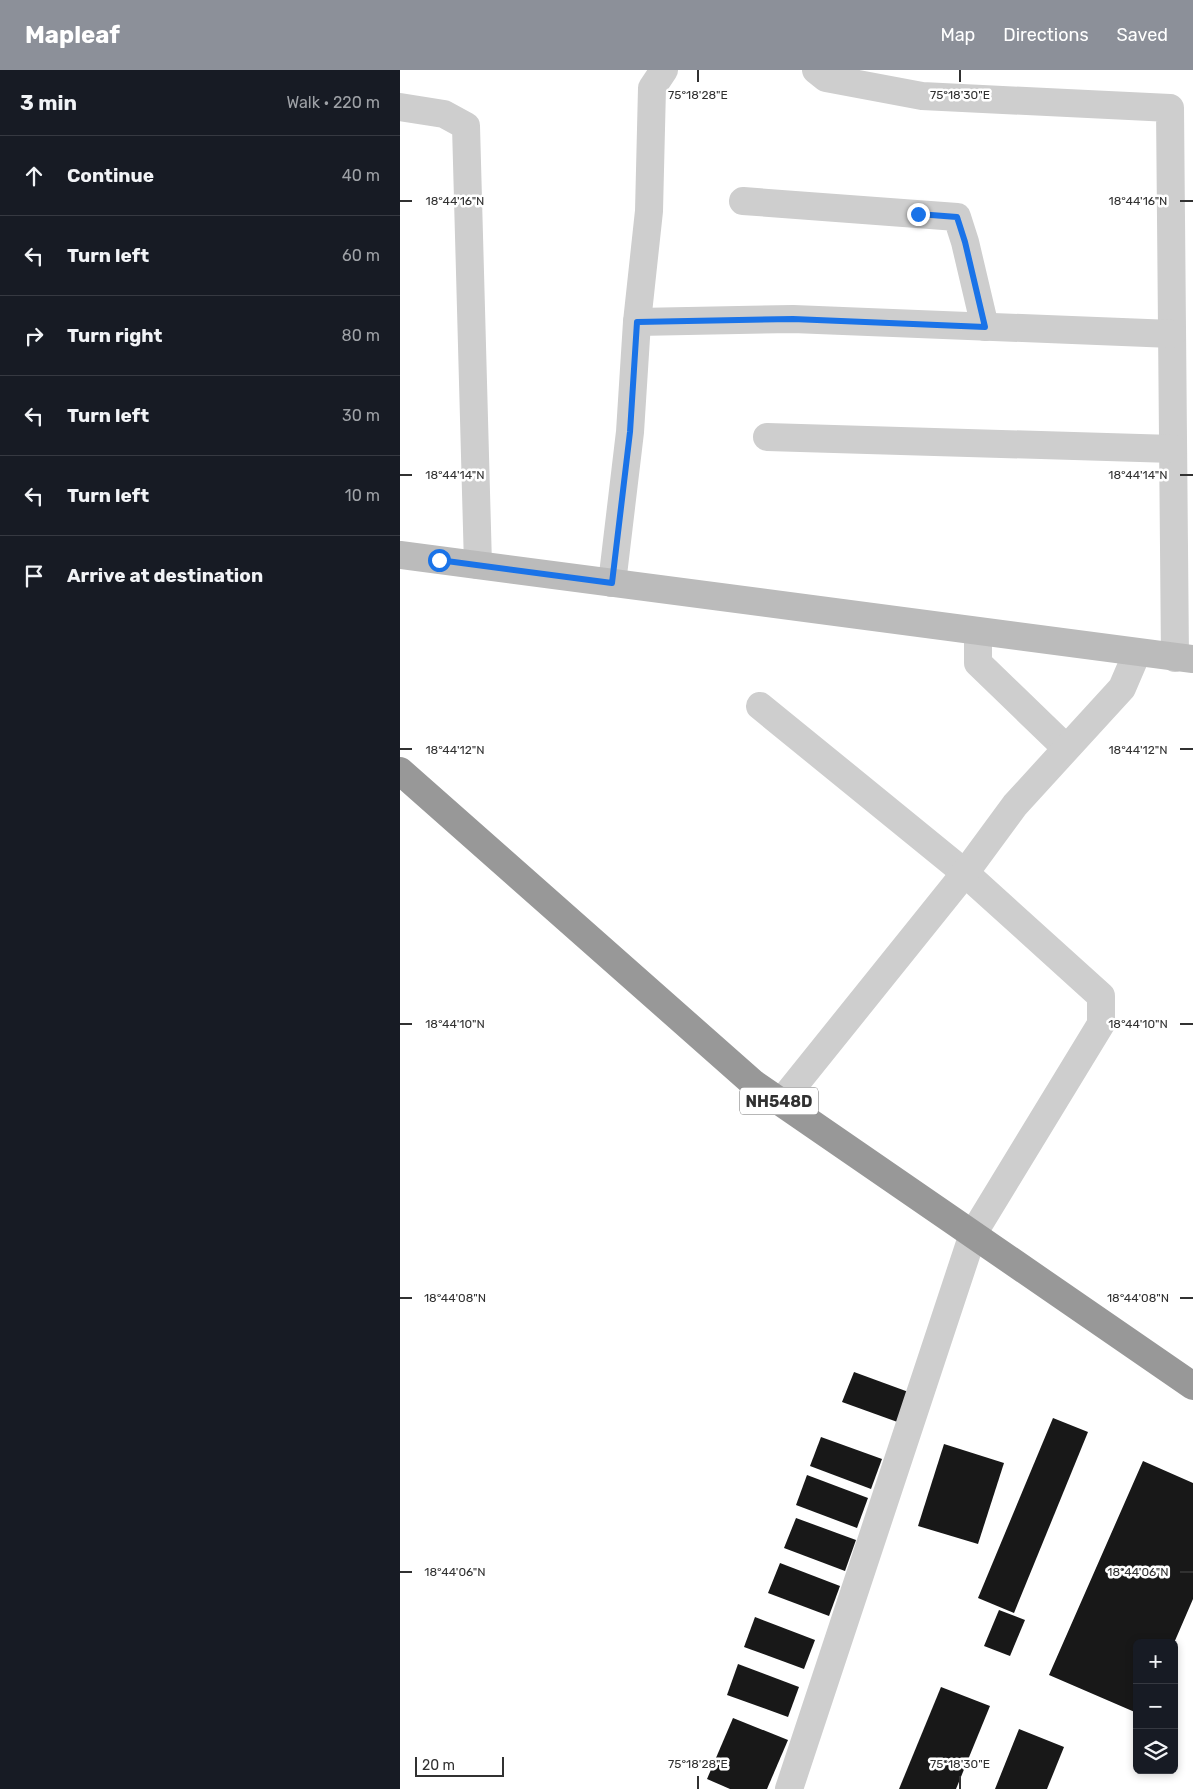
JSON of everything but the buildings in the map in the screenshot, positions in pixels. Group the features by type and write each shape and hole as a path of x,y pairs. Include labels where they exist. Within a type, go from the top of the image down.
{"highway":[{"name":"NH548D","path":"400,771 753,1083 1193,1386"}],"street":[{"path":"612,583 630,432 637,322 650,211 652,88 664,70"},
{"path":"400,555 1184,659 1173,449 1172,334 1182,215 1170,108 922,96 826,78 816,70"},
{"path":"400,107 444,114 466,126 478,566"},
{"path":"743,201 957,217 965,242 985,327"},
{"path":"637,322 793,319 1172,334"},
{"path":"767,437 1173,449"},
{"path":"978,632 978,663 1066,748"},
{"path":"781,1102 965,873 1015,805 1122,688 1137,653"},
{"path":"760,706 965,873 1101,996 1101,1024 973,1234 789,1789"}],"route":[{"path":"439,560 612,583 630,432 637,322 793,319 985,327 965,242 957,217 918,214"}]}
